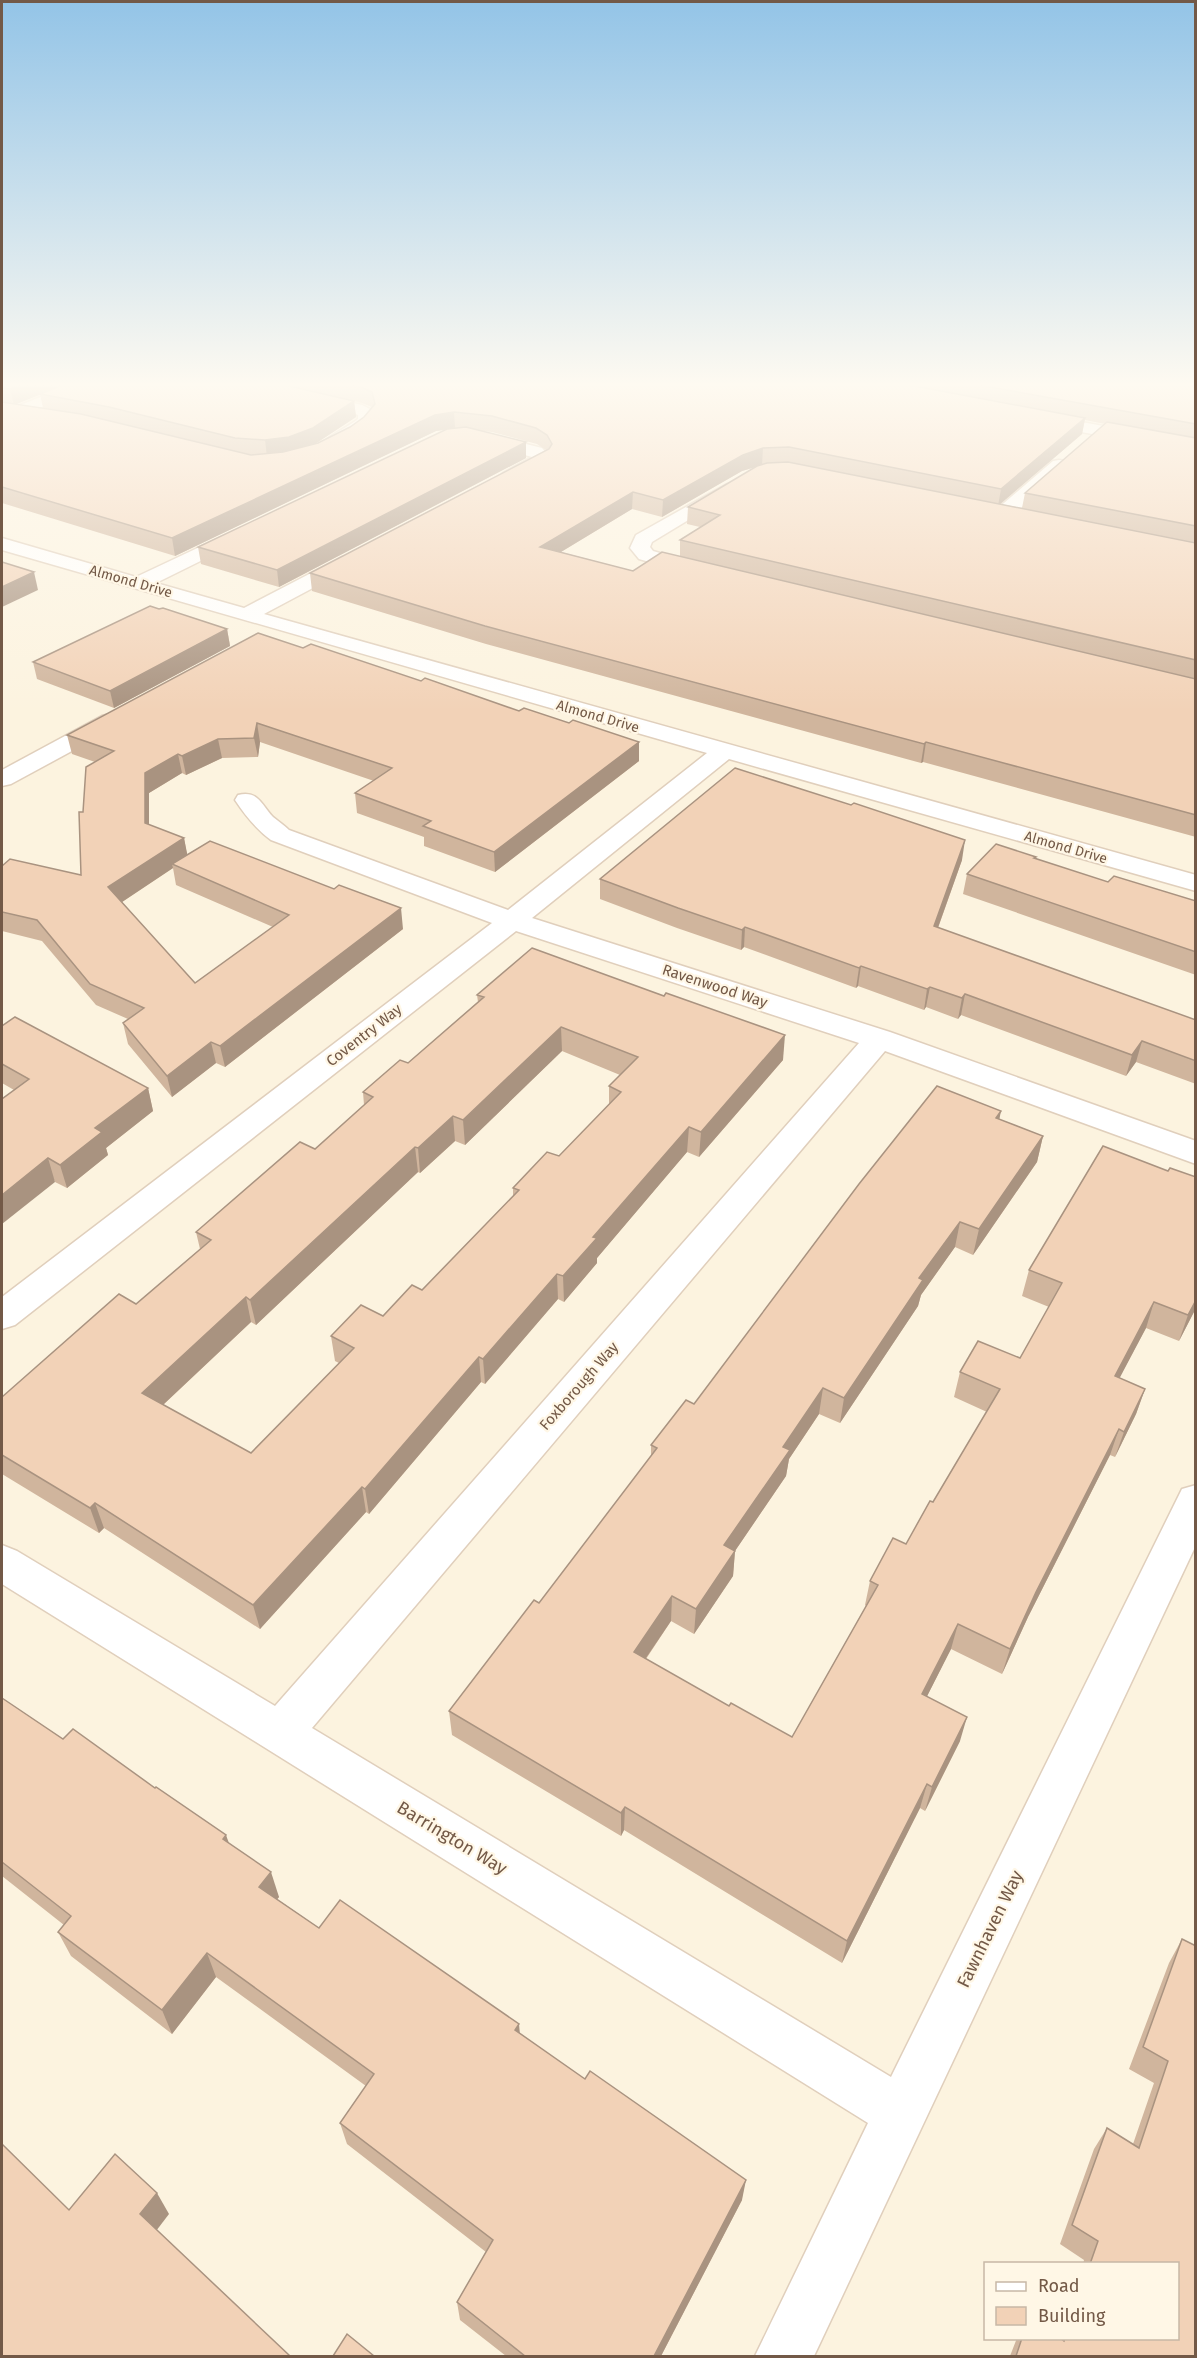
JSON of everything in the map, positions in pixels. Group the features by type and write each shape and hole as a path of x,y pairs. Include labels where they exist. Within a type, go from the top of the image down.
{"street":[{"path":"714,574 668,563 646,555 640,548 643,539 722,492"},
{"path":"1004,513 1028,492"},
{"path":"981,508 1026,518"},
{"path":"139,583 260,525"},
{"name":"Almond Drive","path":"3,546 1196,883"},
{"path":"247,615 365,553"},
{"path":"261,640 286,627"},
{"path":"2,779 127,712"},
{"name":"Coventry Way","path":"2,1316 512,921 724,751"},
{"name":"Ravenwood Way","path":"247,800 265,823 280,835 512,921 879,1039 1196,1153"},
{"name":"Foxborough Way","path":"280,1733 879,1039"},
{"name":"Fawnhaven Way","path":"784,2356 1196,1501"},
{"name":"Barrington Way","path":"2,1563 901,2113"}],"building":[{"path":"19,492 270,492 172,538"},
{"path":"314,492 429,492 277,570 198,547"},
{"path":"466,492 633,492 540,547 633,571 662,552 1196,679 1196,815 485,626 310,573"},
{"path":"633,492 677,492 663,500"},
{"path":"713,492 939,492 1196,543 1196,660 680,540 720,515 688,507"},
{"path":"1196,492 1196,526 1025,493"},
{"path":"2,562 34,572 2,587"},
{"path":"150,606 163,608 227,629 110,691 33,662"},
{"path":"258,633 303,648 311,644 421,681 425,678 519,711 524,708 569,723 573,720 639,742 494,852 423,826 431,821 355,793 392,768 257,723 254,738 218,739 182,756 178,754 145,773 145,823 184,838 108,887 195,983 289,915 172,864 210,841 334,889 339,885 401,908 220,1046 211,1042 167,1076 123,1023 144,1008 90,984 37,920 2,912 2,866 10,859 81,875 79,812 83,812 86,767 114,751 67,735"},
{"path":"735,768 851,805 854,803 965,840 934,926 1196,1020 1196,1061 1142,1041 1132,1055 965,994 962,998 930,987 927,989 861,966 859,968 745,927 742,930 600,879"},
{"path":"996,844 1108,882 1114,876 1196,901 1196,952 967,874"},
{"path":"532,948 664,996 666,993 785,1035 701,1132 689,1127 593,1237 597,1238 563,1276 557,1274 483,1359 479,1357 365,1489 362,1487 253,1605 95,1503 90,1508 2,1455 2,1397 119,1294 136,1304 211,1240 196,1232 300,1142 315,1149 373,1097 363,1092 400,1060 408,1063 484,997 477,995","holes":["561,1027 638,1057 609,1086 621,1092 559,1156 547,1152 513,1188 519,1190 422,1290 412,1285 383,1316 361,1305 331,1336 354,1348 251,1453 142,1393 246,1297 250,1300 415,1147 418,1148 453,1116 463,1120"]},
{"path":"15,1017 148,1088 95,1128 102,1132 60,1165 48,1158 2,1195 2,1099 29,1079 2,1064 2,1026"},
{"path":"937,1086 1001,1111 996,1118 1043,1136 979,1229 960,1222 919,1278 923,1280 844,1398 823,1388 783,1447 790,1450 724,1545 735,1551 696,1609 672,1596 634,1652 729,1706 731,1703 792,1737 878,1585 870,1581 893,1538 906,1544 1000,1389 960,1372 978,1341 1020,1358 1062,1283 1029,1270 1103,1146 1168,1171 1170,1168 1196,1177 1196,1300 1188,1315 1154,1302 1115,1376 1145,1389 1124,1432 1119,1429 1036,1592 1010,1649 958,1624 922,1694 967,1717 932,1787 927,1784 847,1941 625,1807 621,1813 449,1711 534,1600 539,1603 657,1448 651,1445 686,1400 694,1404 859,1184"},
{"path":"2,1698 63,1739 73,1729 226,1835 223,1839 271,1872 259,1887 319,1928 340,1900 519,2024 515,2030 585,2079 590,2071 746,2180 654,2356 525,2356 457,2302 493,2240 340,2123 374,2074 207,1953 162,2010 58,1932 71,1916 2,1862"},
{"path":"1182,1939 1196,1946 1196,2356 1016,2356 1021,2340 1179,2340 1179,2262 1091,2262 1098,2241 1072,2225 1107,2128 1139,2148 1168,2061 1143,2047"},
{"path":"2,2144 69,2210 115,2154 157,2193 140,2214 290,2356 2,2356"},
{"path":"347,2334 374,2356 333,2356"}]}
